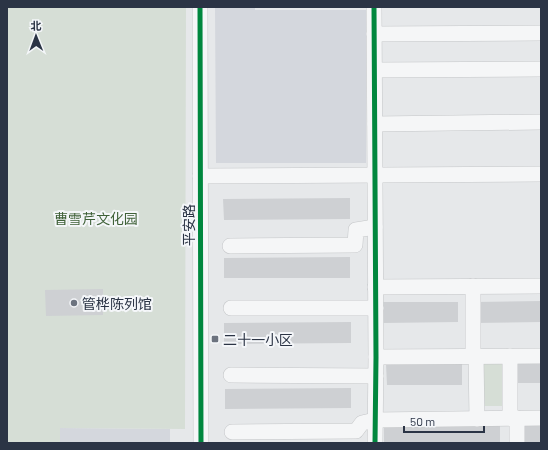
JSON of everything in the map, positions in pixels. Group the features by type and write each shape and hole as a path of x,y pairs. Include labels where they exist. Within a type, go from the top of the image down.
{"street":[{"name":"平安路","path":"200,7 201,443"},
{"path":"374,7 376,287 375,443"},
{"path":"374,34 541,33"},
{"path":"374,70 541,69"},
{"path":"375,124 541,122"},
{"path":"200,176 541,174"},
{"path":"230,246 355,245 356,230 375,227"},
{"path":"473,286 477,419"},
{"path":"376,287 541,286"},
{"path":"231,308 376,308"},
{"path":"510,356 513,418 517,443"},
{"path":"376,357 541,356"},
{"path":"231,375 376,376"},
{"path":"232,432 356,431 362,423 375,420 541,418"}],"shaded area":[{"path":"215,7 255,7 255,10 366,10 366,163 216,163"},
{"path":"60,428 170,429 170,443 60,443"}],"green space":[{"name":"曹雪芹文化园","path":"7,7 186,7 185,429 60,428 60,443 7,443"},
{"path":"485,359 505,364 506,406 482,406 482,365"}],"building":[{"path":"350,198 350,219 224,220 223,199"},
{"path":"350,257 350,278 224,278 224,258"},
{"name":"管桦陈列馆","path":"103,289 103,315 46,316 45,290"},
{"path":"541,301 541,322 475,323 475,302"},
{"path":"383,302 458,302 458,322 383,323"},
{"path":"351,322 351,343 224,344 224,323"},
{"path":"515,362 541,362 541,383 515,383"},
{"path":"386,364 462,364 462,385 387,385"},
{"path":"351,388 351,408 225,409 225,389"},
{"path":"500,425 500,443 384,443 384,426"},
{"path":"518,425 541,425 541,443 519,443"}],"cycle path":[{"path":"200,7 201,443"},
{"path":"374,7 375,443"}],"place":[{"name":"管桦陈列馆","path":"74,303"},
{"name":"二十一小区","path":"215,339"}]}
